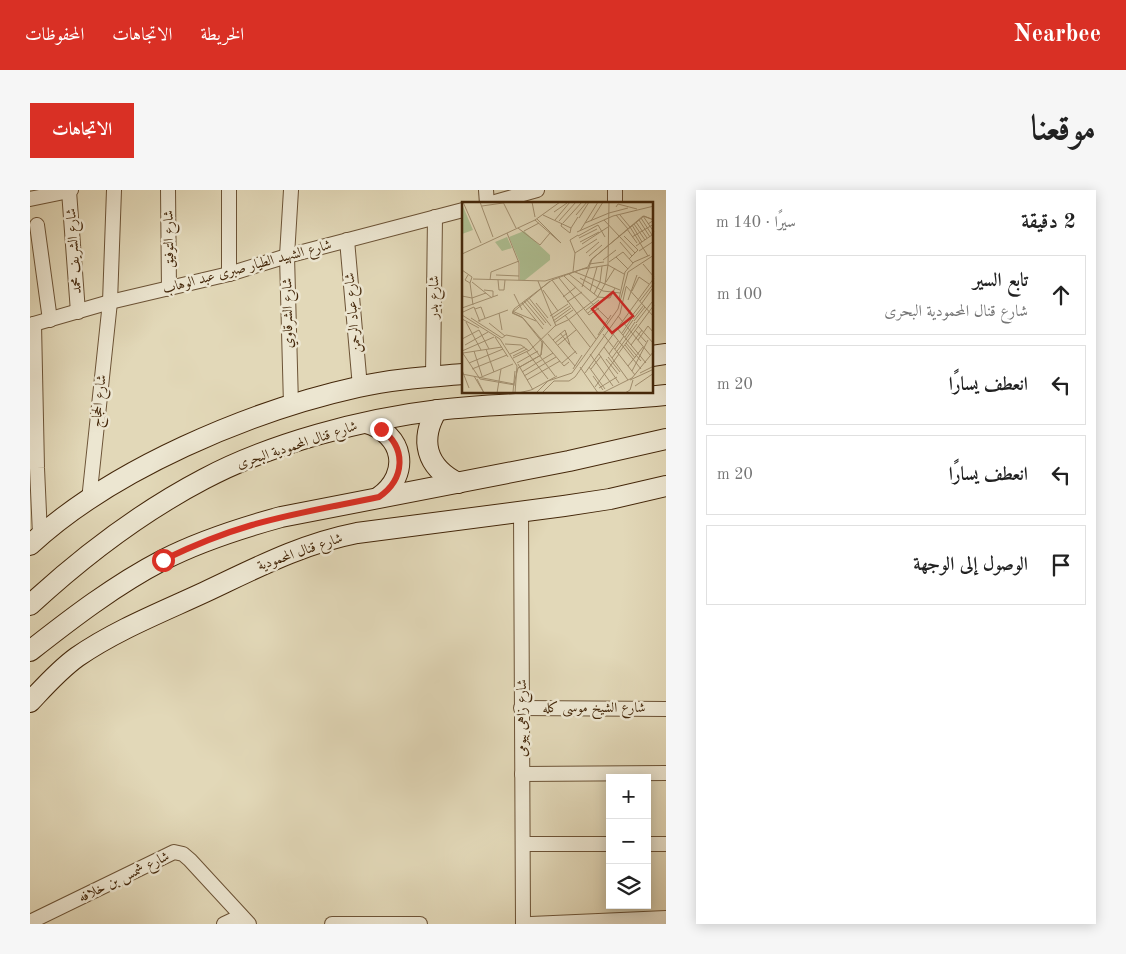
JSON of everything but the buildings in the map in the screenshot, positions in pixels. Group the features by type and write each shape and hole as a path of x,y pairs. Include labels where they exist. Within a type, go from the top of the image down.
{"main road":[{"path":"35,540 89,500 149,464 245,422 291,405 360,387 433,376 462,374"},
{"name":"شارع قنال المحمودية البحرى","path":"30,606 62,577 155,507 206,478 278,448 366,423 438,410 523,403 616,400 666,395"},
{"path":"438,410 428,430 428,452 439,471 458,483"},
{"path":"366,423 387,434 399,455 400,464 396,480 379,497"},
{"path":"30,651 66,622 135,575 192,546 251,525 282,517 577,459 666,439"},
{"name":"شارع قنال المحمودية","path":"30,702 56,674 97,644 286,553 333,538 356,533 610,499 666,486"}],"street":[{"path":"30,199 70,190"},
{"name":"شارع الشريف محمد","path":"70,190 78,312"},
{"name":"شارع الحجاج","path":"89,500 110,302 114,190"},
{"name":"شارع التوفيق","path":"168,190 169,289"},
{"path":"228,190 229,274"},
{"name":"شارع الشرقاوي","path":"291,190 287,256 291,405"},
{"path":"486,190 492,202"},
{"path":"496,202 537,190"},
{"name":"شارع الشهيد الطيار صبرى عبد الوهاب","path":"32,325 110,302 229,274 287,256 462,210"},
{"name":"شارع بدر","path":"433,376 435,217"},
{"path":"37,225 50,320"},
{"name":"شارع عباد الرحمن","path":"347,240 360,387"},
{"path":"32,325 37,468 35,540"},
{"name":"شارع زاهى بيومى","path":"521,511 523,924"},
{"name":"شارع الشيخ موسى كله","path":"522,708 666,708"},
{"path":"522,774 666,773"},
{"path":"522,844 606,844"},
{"path":"651,844 666,844"},
{"name":"شارع شمس بن خلافه","path":"34,920 174,852 183,854 190,860 245,920"},
{"path":"531,924 666,918"},
{"path":"224,924 245,920"},
{"path":"332,924 420,924"}],"route":[{"path":"163,560 192,546 251,525 379,497 396,480 400,464 399,455 393,440 381,429"}]}
